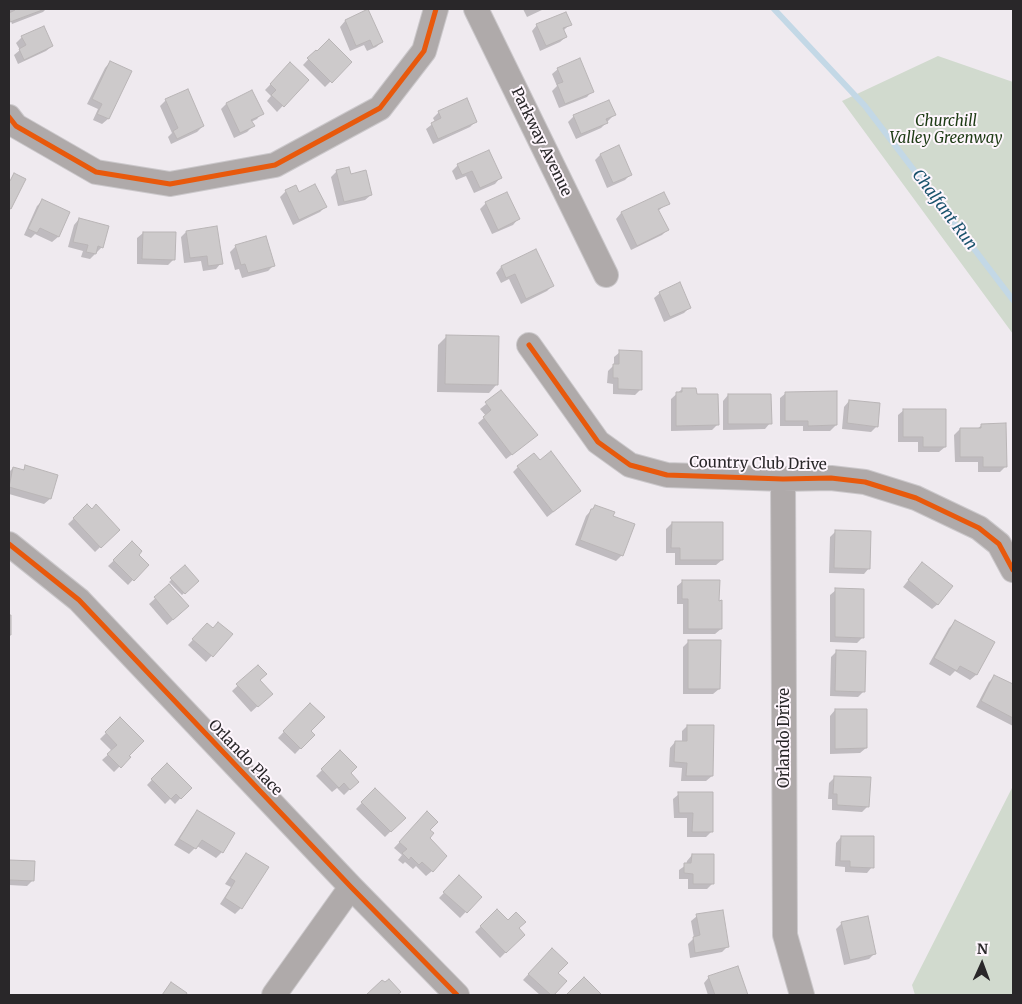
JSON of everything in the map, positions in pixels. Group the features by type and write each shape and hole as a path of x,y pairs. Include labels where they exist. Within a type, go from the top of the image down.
{"street":[{"path":"9,117 16,126 96,172 170,184 274,165 380,108 424,51 436,9"},
{"name":"Parkway Avenue","path":"476,9 606,275"},
{"name":"Country Club Drive","path":"530,345 598,442 630,465 666,475 783,479 831,478 865,482 916,498 979,528 999,544 1013,570"},
{"name":"Orlando Drive","path":"783,479 785,935 802,995"},
{"name":"Orlando Place","path":"9,544 78,600 351,887 457,995"},
{"path":"274,995 351,887"}],"green space":[{"name":"Churchill Valley Greenway","path":"938,56 1013,82 1013,334 842,101"},
{"path":"1013,786 1013,995 915,995 912,985"}],"building":[{"path":"14,9 45,9 10,22 9,13"},
{"path":"368,9 383,42 373,47 370,40 356,46 345,20"},
{"path":"566,12 572,25 563,28 567,37 546,46 536,24"},
{"path":"44,26 53,46 24,60 19,49 26,45 21,36"},
{"path":"329,39 352,62 332,83 307,58"},
{"path":"580,58 594,92 565,104 557,84 563,82 557,68"},
{"path":"110,61 132,71 109,119 97,114 102,104 92,99"},
{"path":"290,62 309,80 284,107 271,95 276,90 270,84"},
{"path":"188,89 204,126 177,139 173,131 178,128 165,99"},
{"path":"252,90 264,114 251,120 255,126 240,133 226,103"},
{"path":"467,98 477,122 438,139 431,123 441,118 438,111"},
{"path":"609,100 616,115 606,119 608,123 581,134 573,115"},
{"path":"619,145 632,175 613,183 600,154"},
{"path":"489,150 502,178 480,188 472,171 462,175 457,164"},
{"path":"349,167 351,174 366,170 372,195 344,202 336,170"},
{"path":"14,173 26,179 11,209 9,208 9,181"},
{"path":"315,184 327,207 299,220 285,190 296,185 299,192"},
{"path":"507,192 520,219 498,230 485,202"},
{"path":"664,192 670,204 658,209 669,230 637,246 621,212"},
{"path":"42,199 70,212 59,237 40,228 37,233 28,229"},
{"path":"79,218 109,226 103,248 98,246 96,254 86,252 88,245 73,242"},
{"path":"217,226 223,264 208,266 207,256 190,258 186,231"},
{"path":"143,232 176,232 175,260 142,259"},
{"path":"266,236 275,266 248,273 245,264 241,265 235,245"},
{"path":"536,249 554,286 526,299 515,274 506,278 501,266"},
{"path":"680,282 691,308 670,317 659,292"},
{"path":"446,335 499,336 498,385 445,384"},
{"path":"619,350 642,351 642,390 618,389 618,378 613,378 613,364 619,364"},
{"path":"682,388 696,388 697,394 718,394 719,425 676,426 676,392 682,392"},
{"path":"501,390 538,435 512,455 483,417 491,410 485,402"},
{"path":"837,391 837,425 808,426 808,421 785,421 785,392"},
{"path":"728,394 771,394 772,424 728,424"},
{"path":"849,400 880,403 878,427 847,423"},
{"path":"903,409 946,409 946,447 923,447 923,437 903,437"},
{"path":"1006,423 1007,467 983,467 983,457 960,457 960,428 981,428 981,424"},
{"path":"551,451 581,491 553,512 517,466 534,453 540,460"},
{"path":"25,465 58,475 51,499 9,487 13,467 24,470"},
{"path":"87,504 92,509 96,504 120,530 101,548 73,518"},
{"path":"595,505 615,512 613,516 635,524 623,556 580,540 591,509"},
{"path":"672,522 723,522 723,560 680,560 680,548 671,548"},
{"path":"835,530 871,531 870,569 834,568"},
{"path":"132,541 142,551 139,555 149,565 134,581 113,560"},
{"path":"922,562 953,586 938,605 908,580"},
{"path":"185,565 199,581 185,594 170,578"},
{"path":"682,580 720,580 719,601 722,600 722,629 688,629 688,599 682,599"},
{"path":"169,584 189,606 173,620 154,597"},
{"path":"835,588 864,589 864,638 835,637"},
{"path":"9,615 11,615 11,635 9,635"},
{"path":"955,620 995,642 977,675 960,666 957,671 934,658"},
{"path":"218,622 233,634 213,657 192,639 207,623 213,628"},
{"path":"688,640 721,640 720,689 688,689"},
{"path":"836,650 866,651 865,692 835,691"},
{"path":"258,665 267,674 260,680 273,694 258,707 236,684"},
{"path":"994,675 1013,684 1013,718 981,701"},
{"path":"310,703 325,717 311,731 315,735 301,749 283,731"},
{"path":"835,709 867,709 867,748 835,749"},
{"path":"120,717 144,741 129,756 131,757 121,768 107,754 117,745 105,732"},
{"path":"687,725 714,725 713,776 686,776 687,763 674,762 675,741 687,741"},
{"path":"340,750 357,767 351,773 359,782 350,790 344,783 339,788 321,769"},
{"path":"167,763 192,788 181,799 176,794 171,799 151,779"},
{"path":"834,776 871,777 869,807 837,805 837,794 833,794"},
{"path":"375,788 406,818 391,832 361,802"},
{"path":"678,792 713,792 713,832 692,832 693,813 679,813"},
{"path":"197,810 235,833 223,853 202,840 196,849 179,839"},
{"path":"427,811 438,822 430,830 434,833 430,838 447,856 433,872 422,862 419,865 411,857 409,860 402,853 407,849 399,842"},
{"path":"841,836 874,836 874,868 850,867 850,861 840,861"},
{"path":"246,853 269,867 242,909 225,898 235,881 230,878"},
{"path":"692,854 714,854 714,884 693,884 693,874 684,873 684,863 691,863"},
{"path":"9,860 35,861 34,881 9,880"},
{"path":"459,875 482,897 467,913 443,892"},
{"path":"497,909 508,920 516,912 526,922 519,928 525,935 506,953 480,926"},
{"path":"723,910 729,947 695,953 693,937 700,935 696,914"},
{"path":"868,916 876,954 850,960 841,922"},
{"path":"552,948 568,963 558,973 567,981 554,995 551,995 528,974"},
{"path":"738,966 748,995 715,995 708,976"},
{"path":"584,977 602,995 566,995"},
{"path":"389,979 401,992 397,995 366,995 382,980 385,982"},
{"path":"171,982 187,993 186,995 162,995"}],"waterway":[{"name":"Chalfant Run","path":"774,9 865,106 1013,300"}],"cycle path":[{"path":"9,117 16,126 96,172 170,184 275,165 380,108 424,51 436,9"},
{"path":"529,345 598,442 630,465 667,475 783,479 831,478 865,482 916,498 979,528 999,544 1013,570"},
{"path":"9,544 79,600 351,887 457,995"}]}
